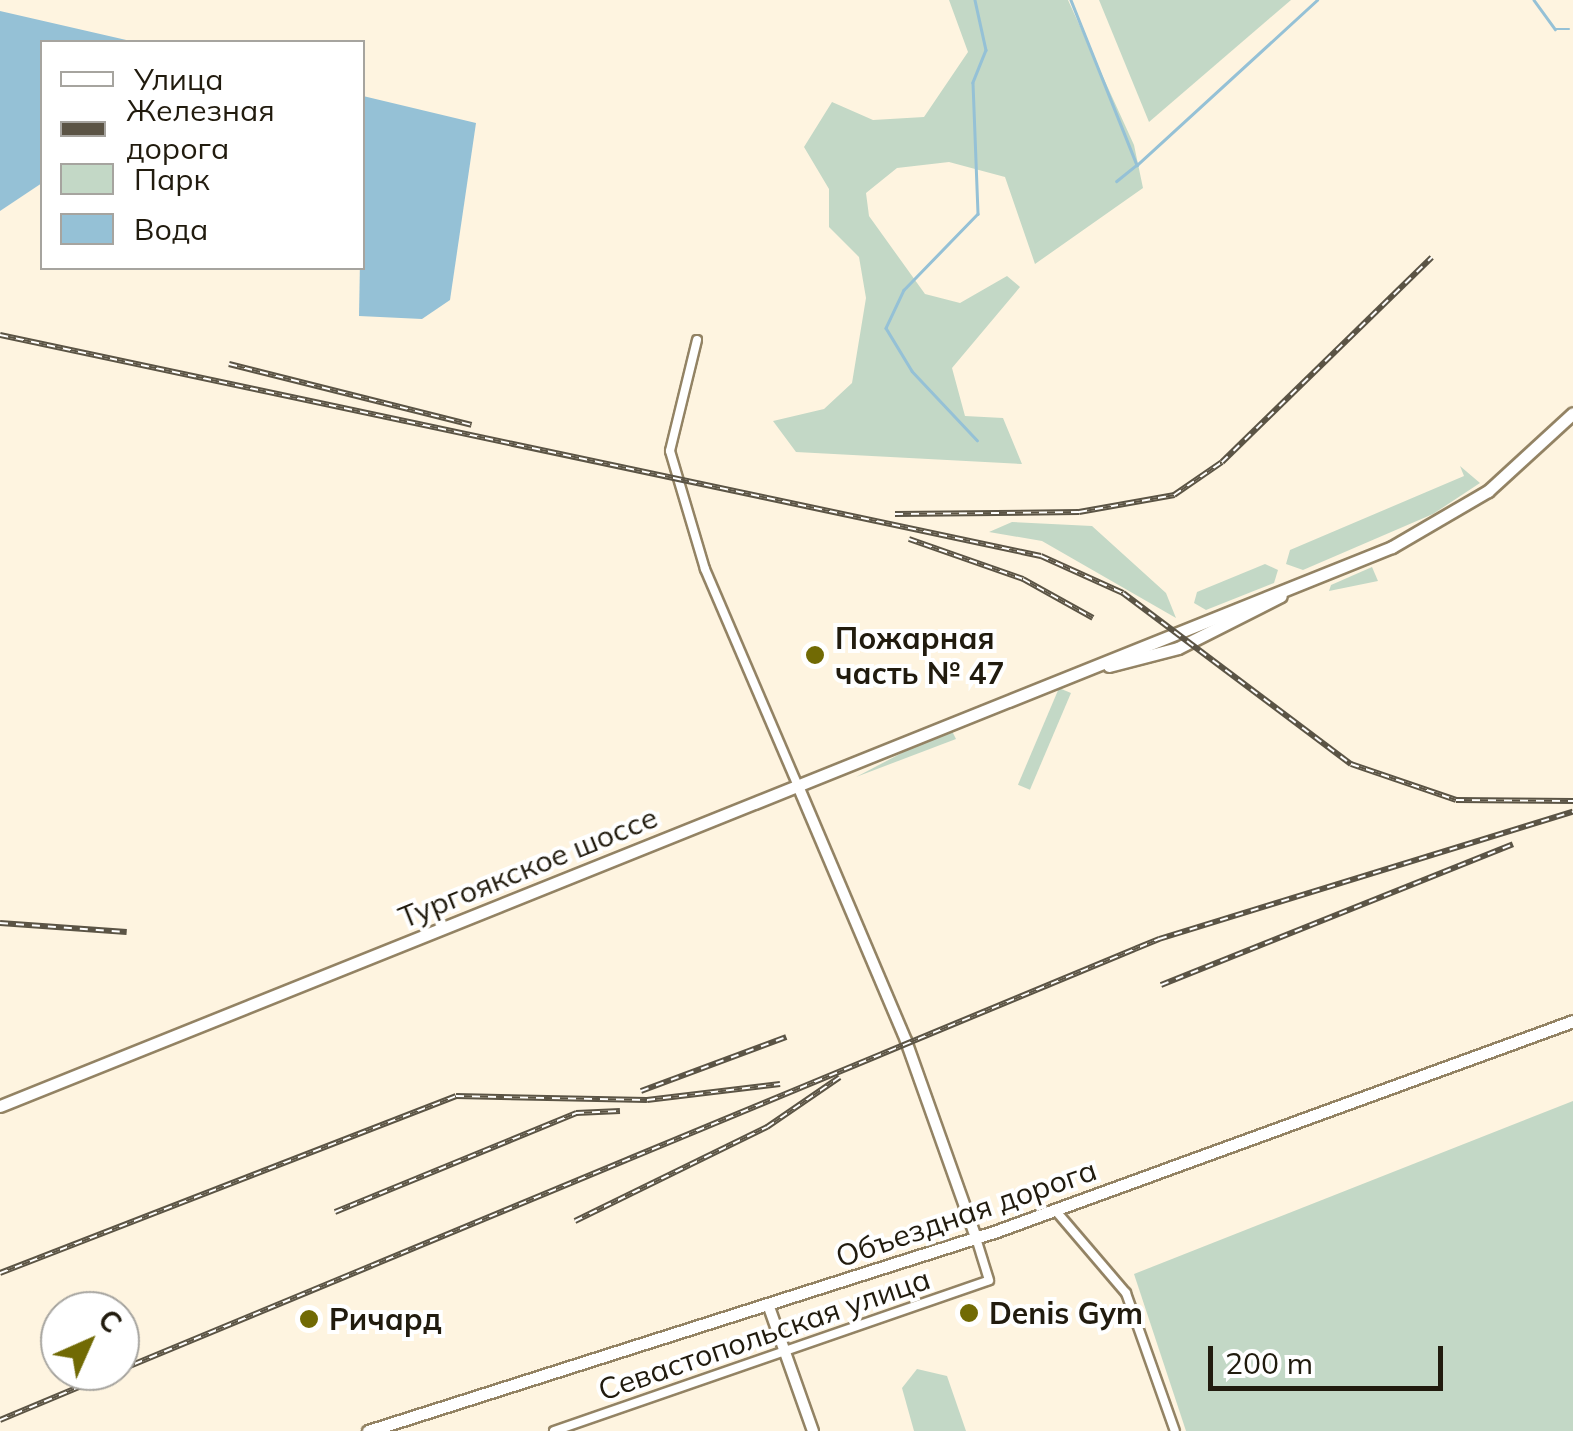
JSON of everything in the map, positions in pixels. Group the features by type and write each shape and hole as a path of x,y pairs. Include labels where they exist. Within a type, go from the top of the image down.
{"main road":[{"name":"Тургоякское шоссе","path":"0,1106 1074,675 1178,648 1292,588 1460,511 1573,413"},
{"name":"Объездная дорога","path":"368,1431 769,1307 976,1238 1573,1021"}],"street":[{"path":"697,340 670,451 705,569 906,1041 976,1238"},
{"path":"1055,1210 1126,1293 1176,1431"},
{"name":"Севастопольская улица","path":"554,1431 989,1280 976,1238"},
{"path":"769,1307 814,1431"}],"green space":[{"path":"949,0 1068,0 1134,145 1143,188 1035,264 1005,177 949,162 897,168 866,193 869,216 925,294 960,303 1007,276 1020,287 952,368 965,416 1003,418 1022,464 796,452 773,421 824,409 852,383 866,298 859,257 829,227 829,189 804,147 832,102 873,120 924,117 968,52"},
{"path":"1099,0 1291,0 1149,122"},
{"path":"1460,466 1480,483 1433,514 1303,570 1286,564 1290,550 1464,476"},
{"path":"1012,522 1092,526 1166,593 1176,618 1042,541 989,532"},
{"path":"1265,564 1278,570 1274,583 1206,610 1194,603 1197,592"},
{"path":"1372,567 1378,581 1329,591 1331,585"},
{"path":"1059,688 1071,693 1030,790 1018,785"},
{"path":"952,731 956,739 856,777 915,746"},
{"path":"1573,1101 1573,1431 1186,1431 1134,1274"},
{"path":"917,1369 947,1376 966,1431 914,1431 902,1388"}],"water":[{"path":"0,11 126,40 40,40 40,184 0,211"},
{"path":"365,96 476,123 450,300 422,319 359,316 360,270 365,270"}],"waterway":[{"path":"975,0 986,50 973,83 978,214 904,290 886,328 912,371 977,440"},
{"path":"1071,0 1137,165 1117,181"},
{"path":"1137,165 1317,0"},
{"path":"1534,0 1555,29 1569,29"}],"railway":[{"path":"895,514 1079,512 1174,495 1222,462 1432,257"},
{"path":"0,335 1041,556 1123,593 1351,764 1456,800 1573,801"},
{"path":"229,364 471,425"},
{"path":"909,539 1023,579 1093,618"},
{"path":"140,1362 1159,939 1573,812"},
{"path":"1161,985 1513,844"},
{"path":"0,923 127,932"},
{"path":"641,1091 786,1037"},
{"path":"575,1221 767,1127 840,1077"},
{"path":"0,1273 456,1096 647,1100 780,1084"},
{"path":"335,1212 576,1113 620,1111"},
{"path":"0,1420 69,1391"}],"place":[{"name":"Пожарная часть № 47","path":"815,655"},
{"name":"Denis Gym","path":"969,1313"},
{"name":"Ричард","path":"309,1319"}]}
